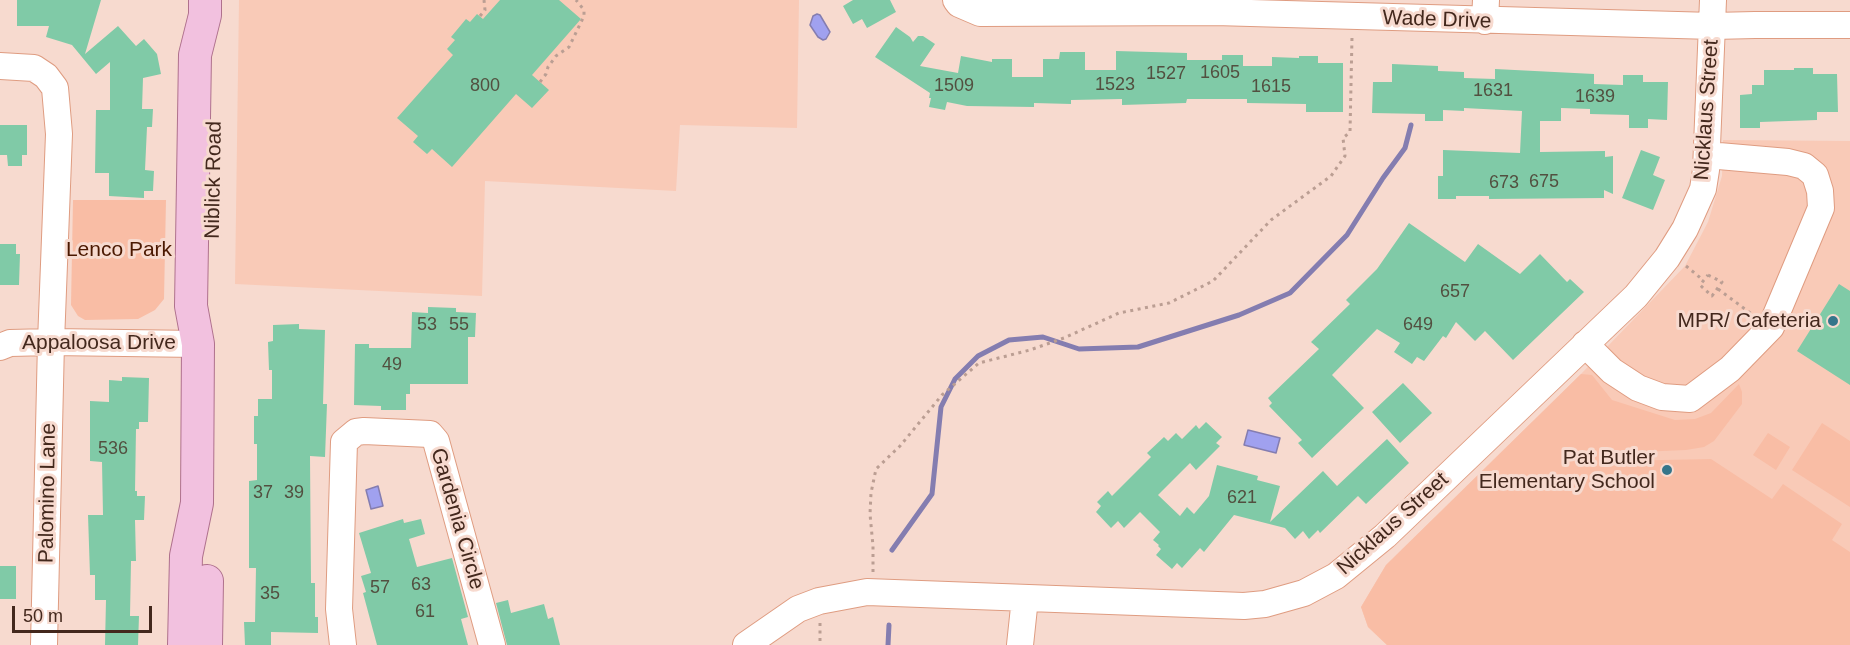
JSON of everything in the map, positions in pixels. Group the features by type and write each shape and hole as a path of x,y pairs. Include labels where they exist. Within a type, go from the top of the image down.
{"main road":[{"name":"Niblick Road","path":"184,645 186,556 196,503 198,344 212,305 217,55 205,8"},
{"name":"Niblick Road","path":"196,503 207,556 206,645"}],"street":[{"name":"Wade Drive","path":"956,0 959,4 980,13 1215,6 1486,11 1713,26 1850,25"},
{"name":"Nicklaus Street","path":"746,645 798,609 840,596 873,592 1245,606 1265,604 1304,593 1336,576 1385,536 1636,296 1667,258 1685,230 1703,189 1707,155 1713,0"},
{"name":"Palomino Lane","path":"0,66 34,68 46,76 55,88 59,134 51,342 44,645"},
{"path":"1585,344 1612,371 1638,388 1662,397 1690,399 1730,369 1771,327 1821,207 1820,191 1815,175 1804,166 1788,162 1707,155"},
{"name":"Appaloosa Drive","path":"0,347 10,343 51,342 198,344"},
{"name":"Gardenia Circle","path":"343,645 339,609 344,442 356,432 364,431 430,434 436,441 492,645"},
{"path":"1020,645 1026,598"}],"path":[{"path":"480,16 485,10 484,0"},
{"path":"540,82 556,56 569,47 584,16 584,10 576,0"},
{"path":"873,592 870,514 876,469 900,446 942,395 979,363 1030,350 1064,338 1119,313 1169,303 1214,281 1271,220 1331,176 1345,156 1343,138 1350,132 1352,38 1355,9"},
{"path":"1690,269 1703,280"},
{"path":"1708,275 1722,282 1712,296 1700,285 1703,280 1708,275"},
{"path":"1718,289 1771,327"}],"shaded area":[{"path":"239,0 799,0 797,128 680,125 676,191 485,181 482,296 235,284"},
{"name":"Pat Butler Elementary School","path":"1723,140 1850,141 1850,645 1387,645 1368,627 1361,607 1386,565 1581,374 1685,266 1708,222 1722,176"}],"green space":[{"name":"Lenco Park","path":"73,200 166,200 164,299 155,310 138,319 85,320 78,316 71,305"},
{"path":"1581,374 1592,375 1612,400 1675,420 1695,419 1711,413 1739,384 1742,404 1714,441 1704,447 1686,450 1616,453 1615,461 1711,459 1772,499 1783,484 1842,524 1832,540 1850,552 1850,645 1387,645 1368,627 1361,607 1386,565"},
{"path":"1822,423 1850,441 1850,507 1792,470"},
{"path":"1768,433 1790,447 1776,470 1753,455"}],"water":[{"path":"820,15 830,32 823,40 818,37 810,25 813,16"},
{"path":"1248,430 1280,438 1276,453 1244,445"},
{"path":"378,486 383,506 371,509 366,490"}],"building":[{"path":"17,0 101,0 85,54 118,26 136,46 144,39 157,54 161,74 143,78 142,109 153,109 152,127 147,127 145,170 154,171 153,191 144,191 144,198 109,196 109,173 95,173 96,110 110,110 110,62 96,74 72,45 46,37 49,26 17,26"},
{"path":"500,0 559,0 581,19 532,75 549,90 532,108 516,94 452,167 432,149 427,154 413,142 418,136 397,118 453,55 447,49 455,40 451,37 466,19 470,22 477,14 483,19"},
{"path":"853,0 890,0 896,12 867,28 862,19 853,24 843,6"},
{"path":"896,27 913,42 918,36 923,36 935,44 920,66 958,73 961,56 992,62 992,59 1012,59 1012,77 1043,77 1043,59 1059,59 1060,52 1085,52 1085,70 1116,70 1116,51 1187,53 1187,60 1222,60 1222,55 1243,55 1243,66 1272,66 1272,57 1318,56 1318,63 1343,63 1343,112 1306,112 1306,104 1247,103 1247,99 1187,99 1186,103 1122,105 1122,99 1071,100 1071,104 1034,103 1034,107 967,106 947,102 945,110 929,107 930,93 875,57"},
{"path":"1392,64 1438,66 1438,71 1464,72 1464,78 1495,79 1495,69 1594,74 1594,84 1623,85 1623,75 1643,75 1643,82 1668,82 1667,120 1648,119 1648,128 1629,128 1629,115 1590,114 1590,109 1561,108 1561,121 1540,121 1540,152 1605,151 1605,157 1613,156 1613,194 1604,190 1604,198 1489,199 1489,196 1456,196 1456,199 1438,199 1438,176 1443,176 1443,150 1520,153 1522,111 1464,108 1464,111 1443,110 1443,121 1425,121 1425,114 1372,113 1373,82 1392,82"},
{"path":"1794,68 1813,68 1813,74 1837,74 1838,112 1817,112 1817,120 1760,122 1760,128 1740,128 1740,95 1752,94 1752,85 1764,85 1764,70 1794,70"},
{"path":"0,125 27,125 27,155 22,155 22,166 8,166 7,155 0,155"},
{"path":"1641,150 1660,157 1653,175 1665,180 1653,210 1622,198"},
{"path":"1409,223 1465,262 1478,244 1520,274 1540,254 1567,282 1570,279 1584,292 1513,360 1485,331 1475,341 1456,322 1446,338 1443,336 1424,361 1417,357 1412,364 1394,352 1400,343 1377,329 1332,375 1364,408 1312,458 1298,443 1302,440 1269,406 1272,403 1268,398 1319,349 1311,342 1350,304 1346,300 1377,269"},
{"path":"0,244 16,244 16,254 20,254 19,285 0,285"},
{"name":"MPR/ Cafeteria","path":"1839,284 1850,291 1850,385 1797,351"},
{"path":"428,307 456,308 456,312 476,313 475,337 468,337 468,384 410,384 410,394 406,394 406,410 381,410 381,406 354,405 355,344 369,344 369,348 411,348 412,312 428,313"},
{"path":"299,324 299,329 325,330 323,404 327,404 325,457 310,456 311,583 315,583 315,617 318,617 318,633 271,632 271,645 245,645 244,622 255,622 256,568 249,568 249,481 257,480 254,416 258,416 258,399 272,399 272,370 269,370 268,342 273,341 273,325"},
{"path":"122,377 149,378 148,422 139,422 139,429 136,429 135,491 137,491 137,496 145,496 144,520 135,520 136,561 131,561 130,616 139,616 138,645 105,645 106,600 95,600 95,575 90,575 88,515 103,515 102,462 90,461 90,401 109,402 109,380 122,381"},
{"path":"1403,383 1432,413 1400,443 1372,412"},
{"path":"1206,422 1222,437 1216,443 1220,446 1196,470 1190,463 1158,495 1180,516 1187,507 1194,514 1209,496 1217,465 1258,476 1257,480 1280,486 1270,522 1323,471 1337,486 1387,439 1409,463 1366,504 1358,496 1320,533 1318,530 1309,539 1303,531 1295,539 1285,528 1234,515 1204,552 1200,548 1182,568 1177,563 1172,569 1156,555 1161,549 1153,540 1160,532 1140,512 1124,528 1118,521 1111,528 1096,512 1101,506 1097,502 1108,491 1112,496 1151,457 1147,453 1164,437 1168,441 1176,433 1182,439 1196,425 1199,429"},
{"path":"403,519 404,523 421,519 425,534 409,539 417,567 452,558 468,617 461,619 468,645 377,645 363,593 366,592 361,576 371,573 359,533"},
{"path":"0,566 16,566 16,599 0,599"},
{"path":"508,600 511,613 544,604 548,619 553,617 560,645 507,645 496,603"}],"waterway":[{"path":"892,550 932,494 941,407 955,379 978,356 1009,340 1043,337 1079,349 1138,347 1239,315 1290,293 1347,235 1405,148 1411,125"},
{"path":"888,645 889,625"}],"place":[{"name":"MPR/ Cafeteria","path":"1833,321"},
{"name":"Pat Butler Elementary School","path":"1667,470"}]}
